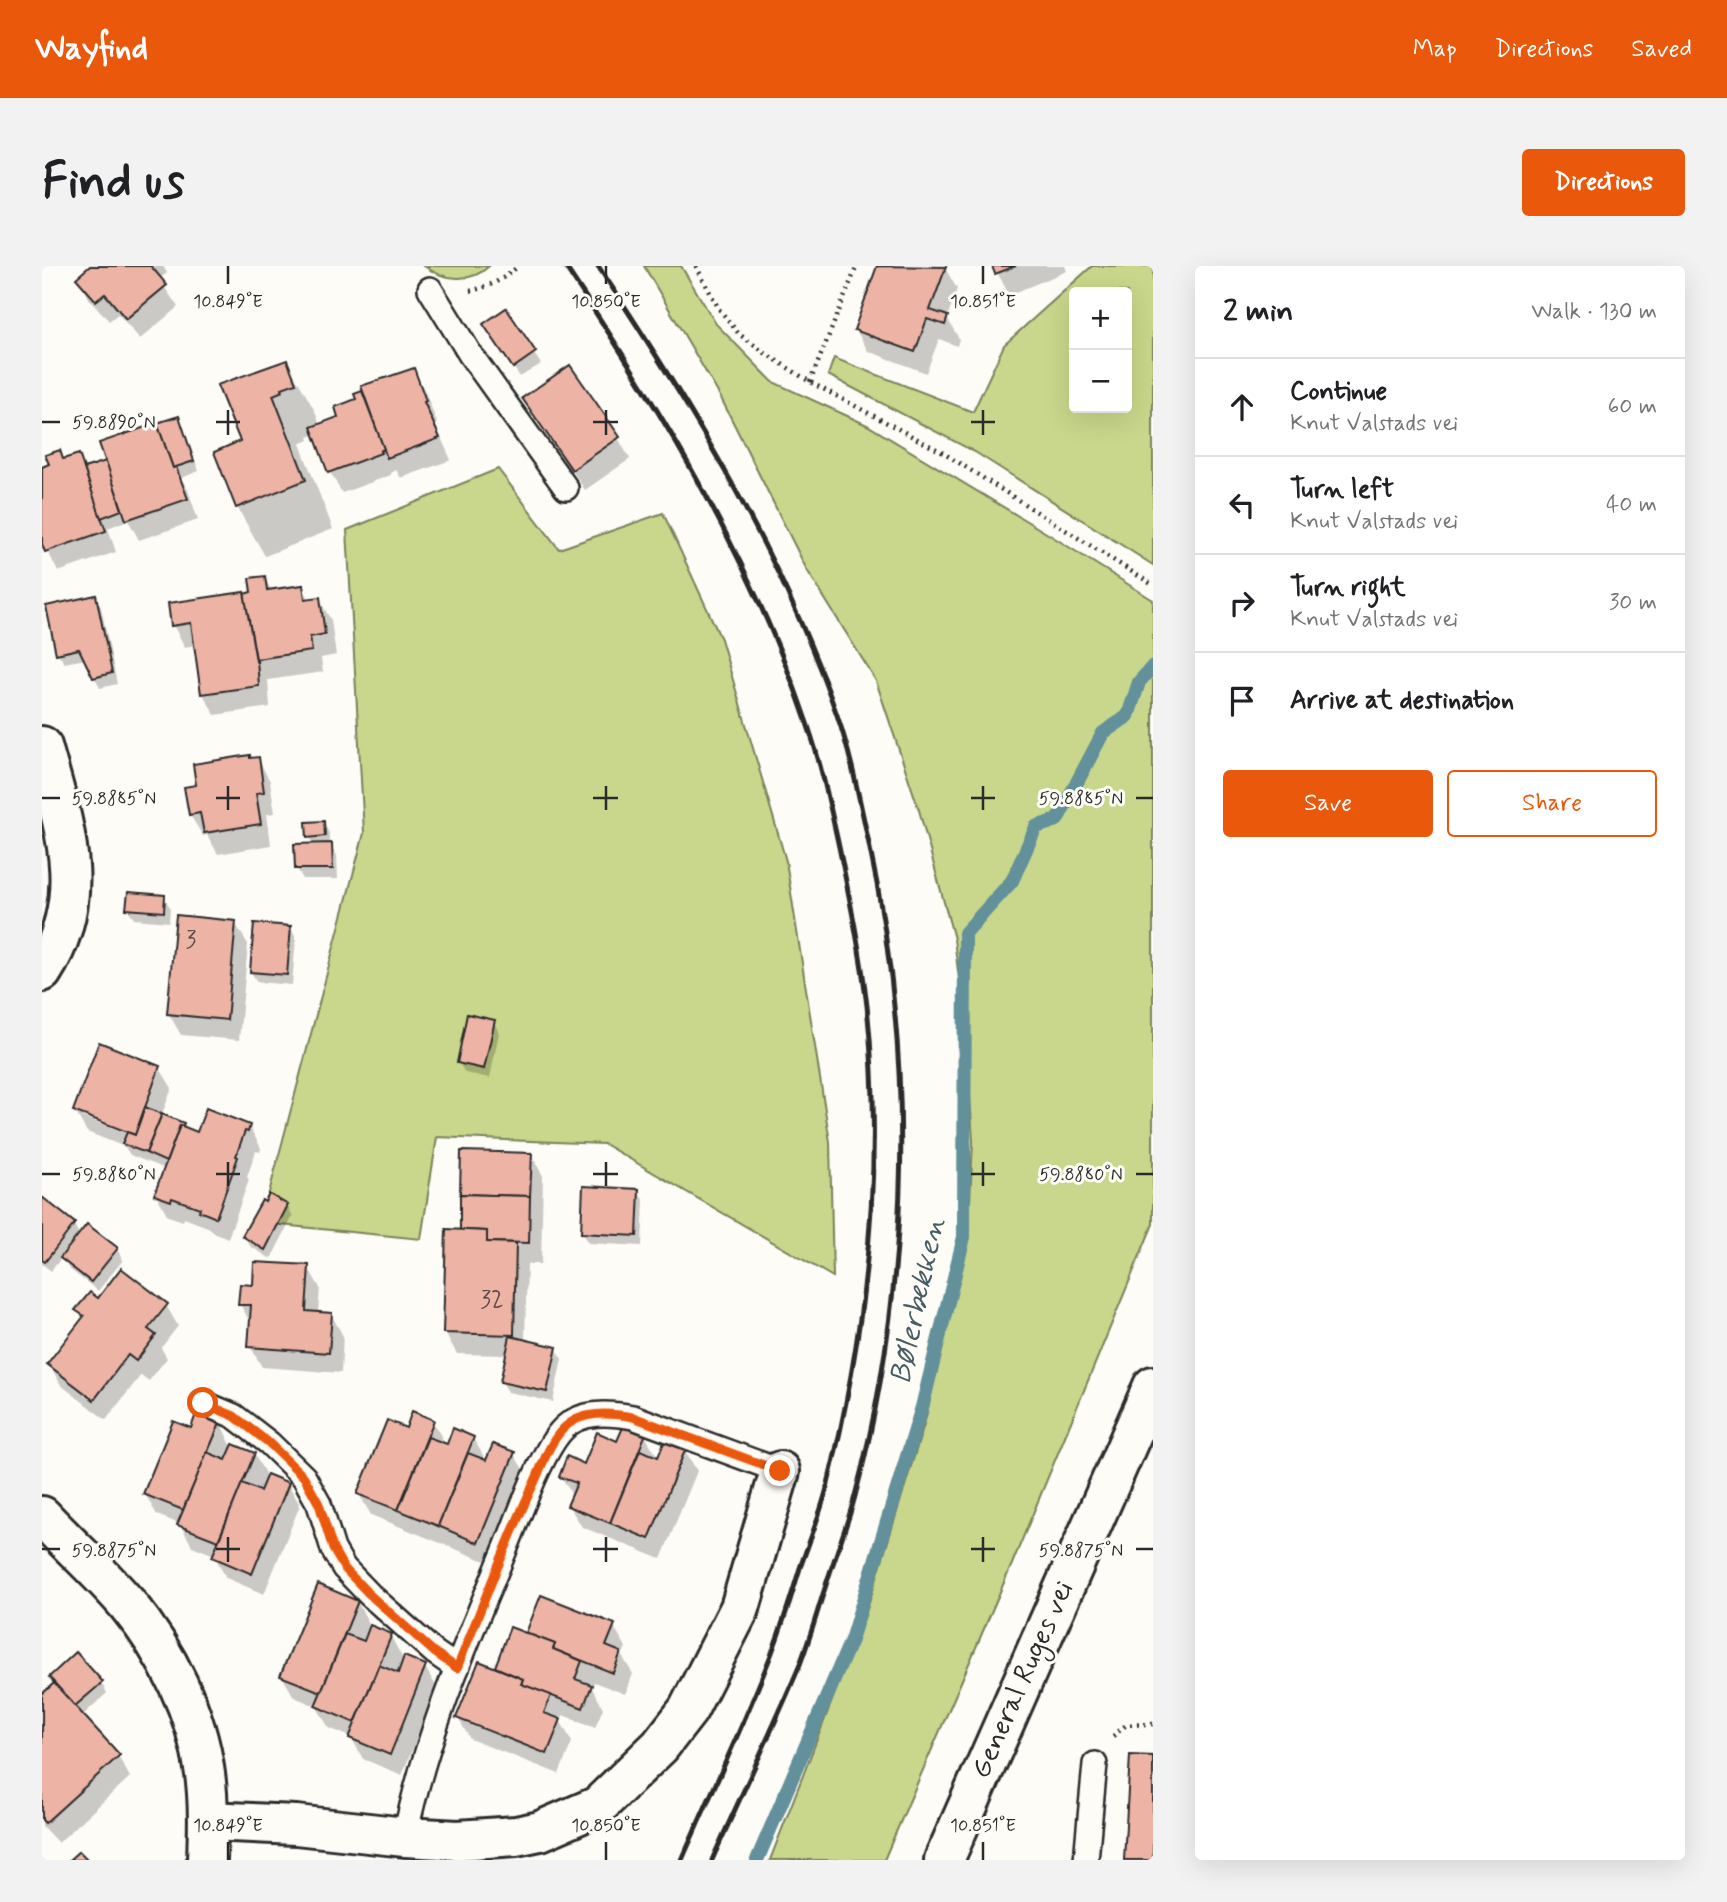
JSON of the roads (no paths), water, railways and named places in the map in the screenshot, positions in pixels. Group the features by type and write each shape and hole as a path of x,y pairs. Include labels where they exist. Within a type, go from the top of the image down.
{"street":[{"path":"42,746 68,840 71,881 65,924 52,957 42,972"},
{"name":"General Ruges vei","path":"944,1860 1153,1385"},
{"path":"208,1821 296,1825 405,1837 484,1850 516,1836 540,1831 598,1806 660,1746 688,1710 740,1608 780,1471"},
{"path":"42,1517 128,1606 171,1668 196,1735 205,1773 207,1860"}],"lane":[{"path":"430,289 470,354 566,488"},
{"path":"203,1403 234,1416 269,1443 304,1477 319,1504 333,1549 344,1568 434,1652 457,1668"},
{"path":"405,1837 441,1707 522,1509 551,1446 564,1428 591,1414 610,1413 633,1417 780,1471"},
{"path":"1086,1860 1095,1764"}],"waterway":[{"name":"Bølerbekken","path":"757,1860 851,1640 922,1407 964,1237 965,933 1012,881 1036,827 1057,820 1103,733 1128,716 1139,682 1153,666"}],"railway":[{"path":"565,266 669,430 701,487 759,602 784,662 817,753 839,847 862,966 872,1066 872,1188 868,1248 852,1369 827,1488 772,1653 682,1860"},
{"path":"598,266 667,373 732,483 762,539 815,655 842,730 868,839 883,920 894,1003 900,1085 897,1251 888,1333 874,1415 852,1507 796,1674 712,1860"}]}
